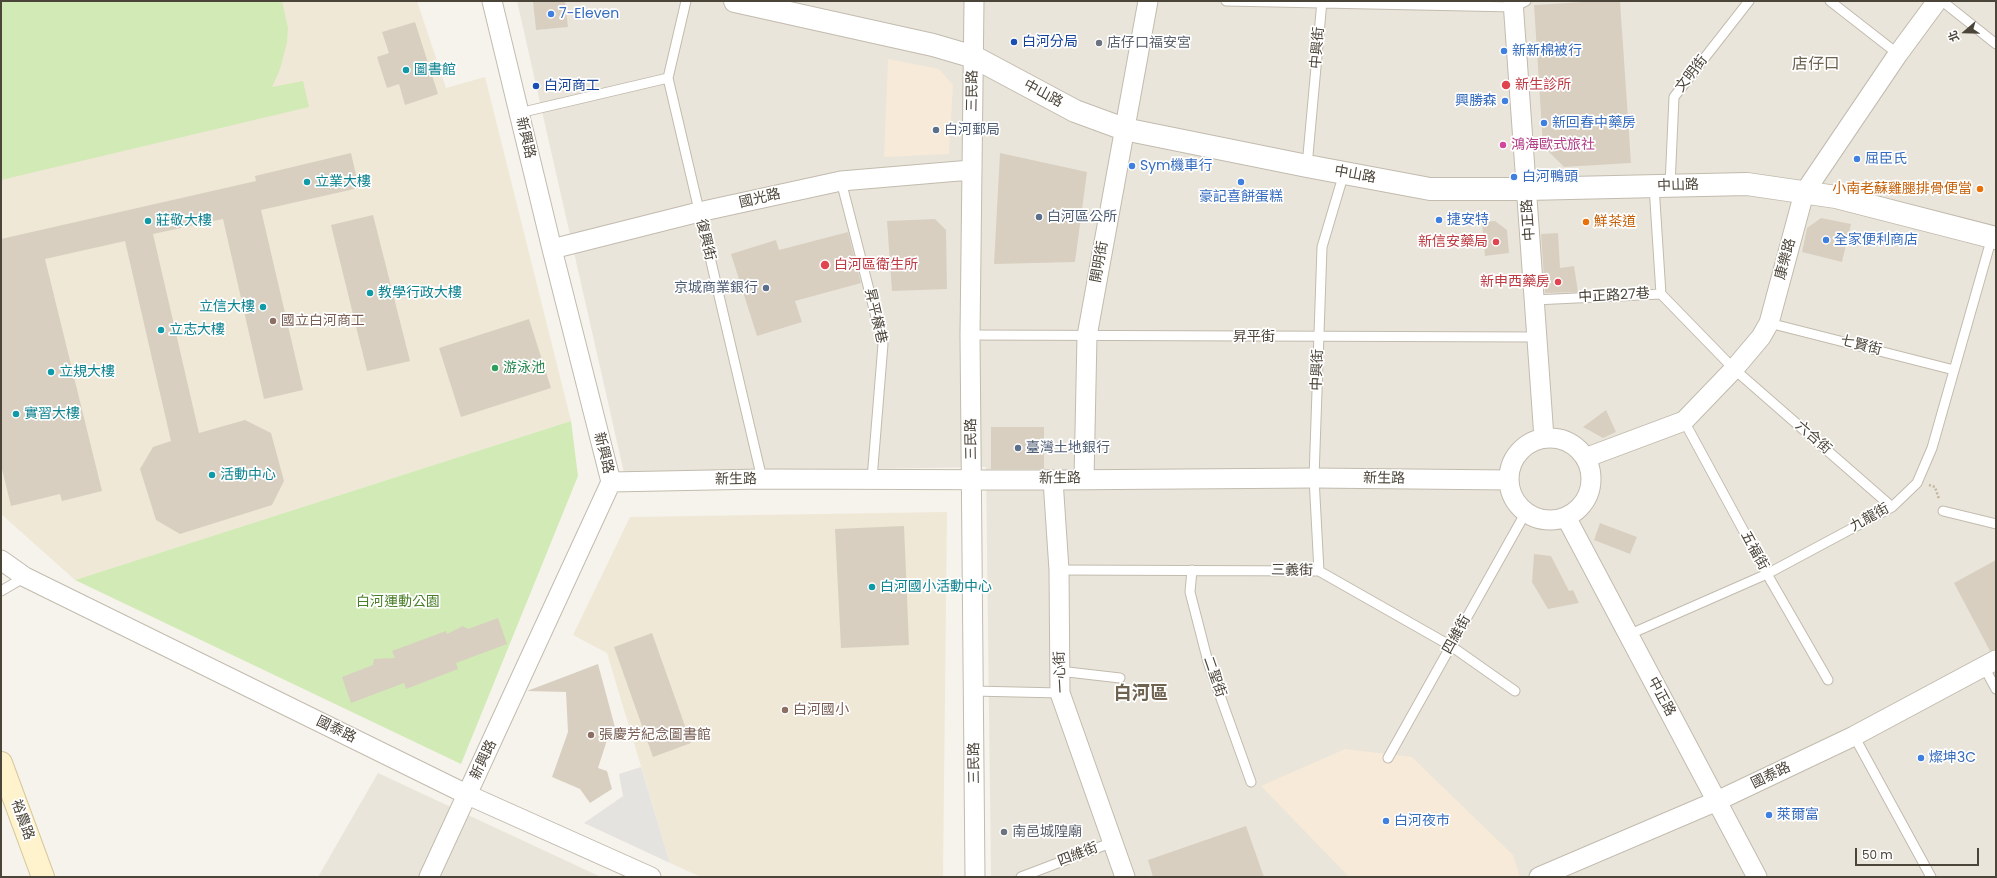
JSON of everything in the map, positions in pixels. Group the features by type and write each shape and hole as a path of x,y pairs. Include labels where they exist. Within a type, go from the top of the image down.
{"main road":[{"name":"裕農路","path":"1,763 43,877"}],"street":[{"name":"新興路","path":"429,877 611,482 552,249 492,1"},
{"name":"中山路","path":"735,1 933,45 974,57 1075,111 1124,129 1306,166 1430,189 1526,189 1747,184 1836,197 1994,237"},
{"name":"三民路","path":"974,1 970,335 975,877"},
{"name":"開明街","path":"1084,479 1087,336 1148,1"},
{"name":"康樂路","path":"1585,458 1684,421 1734,369 1761,337 1769,323 1804,193 1898,54 1937,1"},
{"name":"中正路","path":"1518,3 1526,189 1538,337 1544,438"},
{"name":"國光路","path":"552,249 699,212 841,181 971,170"},
{"path":"1544,438 1556,438 1568,442 1578,449 1585,458 1590,474 1589,492 1584,502 1576,511 1566,517 1545,520 1535,517 1526,512 1514,498 1509,480 1511,468 1515,458 1523,448 1532,442 1544,438"},
{"name":"新生路","path":"611,482 762,479 1053,480 1314,478 1509,480"},
{"name":"一心街","path":"1053,480 1059,570 1058,672 1060,693 1125,877"},
{"name":"中正路","path":"1566,517 1757,877"},
{"name":"國泰路","path":"1,560 25,577 468,795 651,877"},
{"name":"國泰路","path":"1540,877 1718,801 1854,736 1990,664"}],"lane":[{"name":"復興街","path":"686,1 668,78 762,479"},
{"path":"1226,1 1518,3"},
{"name":"文明街","path":"1661,294 1662,186 1674,97 1749,1"},
{"path":"1830,1 1898,54"},
{"path":"1942,1 1996,44"},
{"name":"中興街","path":"1306,166 1322,2"},
{"path":"519,113 668,78"},
{"name":"中興街","path":"1319,571 1314,478 1322,247 1344,173"},
{"name":"昇平橫巷","path":"841,181 883,344 872,479"},
{"name":"九龍街","path":"1628,635 1767,574 1892,507 1917,483 1932,448 1994,237"},
{"name":"中正路27巷","path":"1534,300 1661,294 1734,369"},
{"name":"七賢街","path":"1769,323 1954,370"},
{"name":"昇平街","path":"970,335 1538,337"},
{"name":"六合街","path":"1734,369 1892,507"},
{"name":"五福街","path":"1684,421 1767,574 1828,680"},
{"path":"1944,511 1996,524"},
{"name":"四維街","path":"1388,758 1526,512"},
{"name":"三義街","path":"1059,570 1319,571 1451,646 1515,691"},
{"name":"二聖街","path":"1192,570 1190,592 1208,662 1251,782"},
{"path":"1,591 25,577"},
{"path":"1990,664 1996,689"},
{"path":"1058,672 1120,678"},
{"path":"973,692 1060,693"},
{"path":"1854,736 1931,877"},
{"name":"四維街","path":"1021,877 1112,842"}],"path":[{"path":"1917,483 1935,487 1944,511"}],"shaded area":[{"name":"國立白河商工","path":"1,1 417,1 446,88 485,77 571,421 75,580 1,514"},
{"path":"517,1 1996,1 1996,877 991,877 986,467 624,473"},
{"path":"888,59 939,69 953,85 949,154 884,157"},
{"name":"白河國小","path":"947,512 943,877 701,877 670,863 607,653 573,635 630,517"},
{"name":"白河夜市","path":"1345,749 1412,757 1513,855 1520,877 1349,877 1261,786"},
{"path":"641,767 670,863 584,823 623,796 619,774"},
{"path":"378,773 601,877 318,877"}],"green space":[{"path":"1,1 282,1 288,28 287,42 280,69 272,87 303,81 309,107 1,180"},
{"name":"白河運動公園","path":"571,421 578,476 461,764 75,580"}],"building":[{"name":"7-Eleven","path":"533,1 565,1 568,27 536,30"},
{"path":"1620,1 1631,163 1564,167 1543,146 1534,5"},
{"name":"圖書館","path":"415,22 438,94 405,105 399,84 387,88 377,57 389,53 382,32"},
{"path":"351,153 359,188 261,210 303,390 264,399 223,219 153,234 199,433 245,420 271,433 284,481 272,505 180,534 156,520 140,469 153,447 171,441 125,241 45,259 102,491 62,501 60,494 11,506 1,465 1,239 256,181 255,176"},
{"name":"白河區公所","path":"1000,153 1087,172 1075,262 994,264"},
{"name":"教學行政大樓","path":"373,215 410,361 367,371 331,225"},
{"name":"全家便利商店","path":"1821,218 1851,224 1842,262 1802,252 1807,228"},
{"path":"935,219 946,230 947,289 892,291 887,221"},
{"name":"新信安藥局","path":"1495,221 1507,230 1509,253 1485,256 1482,222"},
{"path":"848,232 861,283 795,301 802,322 757,336 731,254 776,240 779,250"},
{"path":"1558,233 1560,268 1574,266 1578,292 1545,293 1541,234"},
{"name":"游泳池","path":"529,319 551,388 461,417 439,348"},
{"path":"1606,410 1616,432 1603,438 1583,427"},
{"name":"臺灣土地銀行","path":"991,427 1044,427 1044,469 991,469"},
{"path":"1600,523 1637,537 1630,554 1594,540"},
{"name":"白河國小活動中心","path":"904,526 909,645 841,648 835,529"},
{"path":"1534,554 1551,556 1569,591 1573,590 1579,603 1548,609 1532,582"},
{"path":"1996,560 1996,649 1990,651 1954,583"},
{"path":"498,618 507,644 456,663 458,669 406,689 404,683 351,703 342,677 373,665 374,659 395,658 392,651 446,631 447,634 463,626 468,629"},
{"path":"652,633 691,743 653,757 614,647"},
{"name":"張慶芳紀念圖書館","path":"598,664 616,731 616,742 607,740 598,768 607,771 612,789 590,803 580,789 552,777 568,732 566,692 527,691"},
{"path":"1246,826 1264,877 1153,877 1148,860"}],"place":[{"name":"7-Eleven","path":"551,14"},
{"name":"白河分局","path":"1014,42"},
{"name":"店仔口福安宮","path":"1099,43"},
{"name":"新新棉被行","path":"1504,51"},
{"name":"圖書館","path":"406,70"},
{"name":"新生診所","path":"1506,85"},
{"name":"白河商工","path":"536,86"},
{"name":"興勝森","path":"1505,101"},
{"name":"新回春中藥房","path":"1544,123"},
{"name":"白河郵局","path":"936,130"},
{"name":"鴻海歐式旅社","path":"1503,145"},
{"name":"屈臣氏","path":"1857,159"},
{"name":"Sym機車行","path":"1132,166"},
{"name":"白河鴨頭","path":"1514,177"},
{"name":"立業大樓","path":"307,182"},
{"name":"豪記喜餅蛋糕","path":"1241,182"},
{"name":"小南老蘇雞腿排骨便當","path":"1980,189"},
{"name":"白河區公所","path":"1039,217"},
{"name":"捷安特","path":"1439,220"},
{"name":"莊敬大樓","path":"148,221"},
{"name":"鮮茶道","path":"1586,222"},
{"name":"全家便利商店","path":"1826,240"},
{"name":"新信安藥局","path":"1496,242"},
{"name":"白河區衛生所","path":"825,265"},
{"name":"新申西藥房","path":"1558,282"},
{"name":"京城商業銀行","path":"766,288"},
{"name":"教學行政大樓","path":"370,293"},
{"name":"立信大樓","path":"263,307"},
{"name":"國立白河商工","path":"273,321"},
{"name":"立志大樓","path":"161,330"},
{"name":"游泳池","path":"495,368"},
{"name":"立規大樓","path":"51,372"},
{"name":"實習大樓","path":"16,414"},
{"name":"臺灣土地銀行","path":"1018,448"},
{"name":"活動中心","path":"212,475"},
{"name":"白河國小活動中心","path":"872,587"},
{"name":"白河國小","path":"785,710"},
{"name":"張慶芳紀念圖書館","path":"591,735"},
{"name":"燦坤3C","path":"1921,758"},
{"name":"萊爾富","path":"1769,815"},
{"name":"白河夜市","path":"1386,821"},
{"name":"南邑城隍廟","path":"1004,832"}],"district":[{"name":"店仔口","path":"1816,65"},
{"name":"白河區","path":"1141,694"}]}
